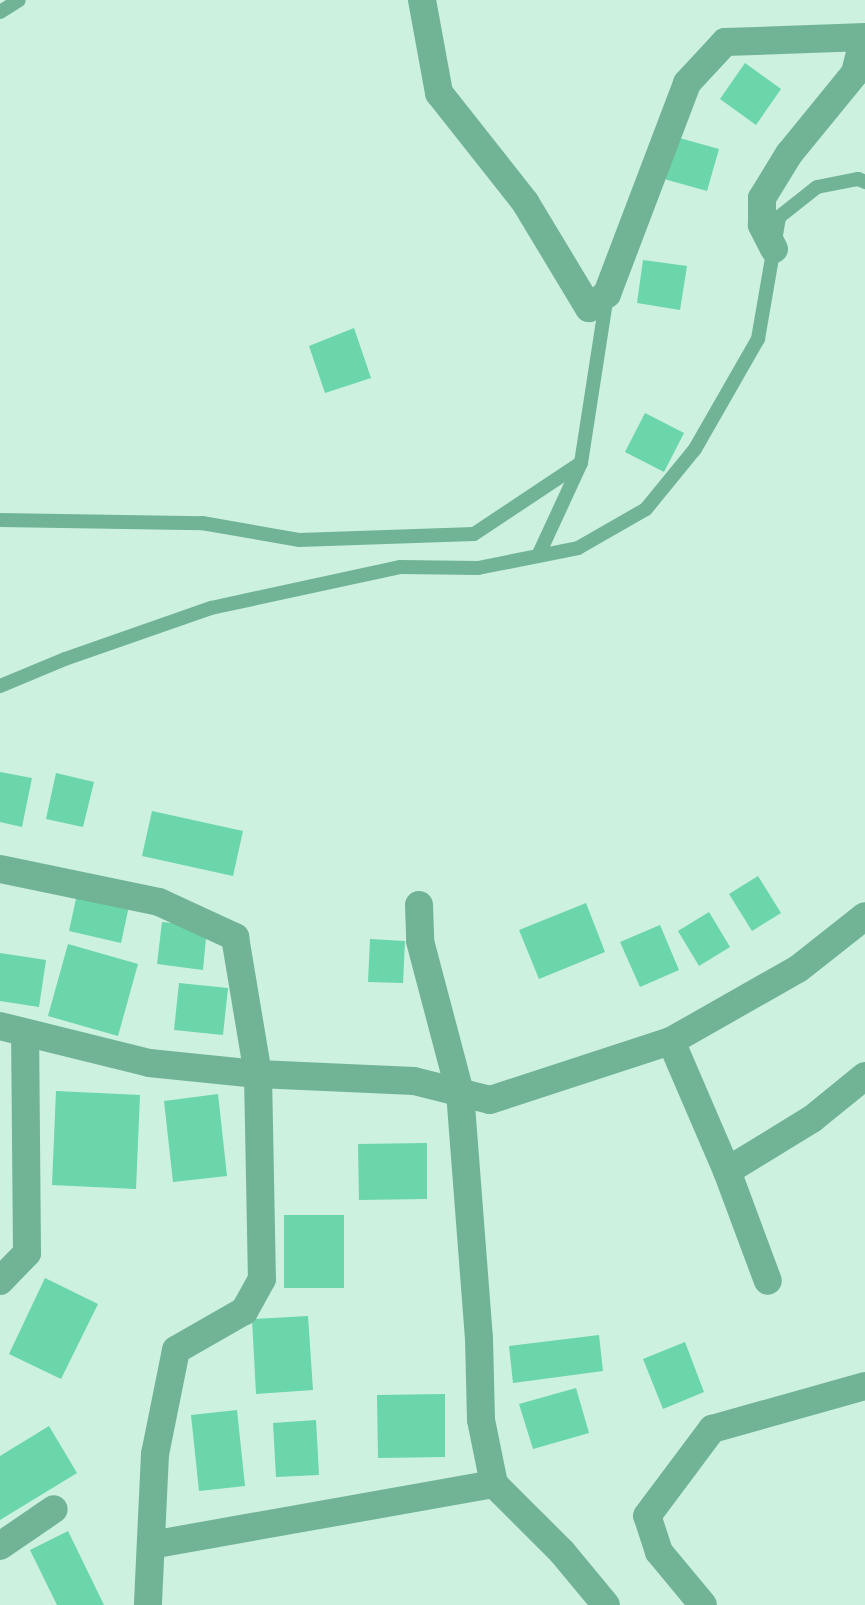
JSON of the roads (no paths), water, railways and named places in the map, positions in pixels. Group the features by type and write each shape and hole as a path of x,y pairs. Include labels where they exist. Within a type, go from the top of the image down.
{"street":[{"path":"422,0 439,93 525,202 590,308 607,294 687,83 725,42 865,37 855,73 789,154 762,198 762,225 774,250"},
{"path":"0,869 159,902 235,937 258,1074 262,1279 244,1311 176,1350 155,1454 148,1605"},
{"path":"418,905 420,941 460,1092 480,1338 480,1420 494,1484 562,1552 606,1605"},
{"path":"0,1026 149,1063 258,1074 414,1080 490,1100 671,1041 798,969 865,916"},
{"path":"0,1281 27,1253 26,1034"},
{"path":"671,1041 727,1171 768,1281"},
{"path":"727,1171 812,1119 865,1076"},
{"path":"703,1605 659,1552 647,1516 712,1429 865,1386"},
{"path":"151,1545 494,1484"},
{"path":"0,1546 54,1510"}],"lane":[{"path":"0,12 19,0"},
{"path":"0,686 65,659 211,608 400,567 478,568 578,548 646,509 695,449 758,339 779,217 817,187 858,179 865,182"},
{"path":"538,556 581,464 607,294"},
{"path":"0,520 202,524 299,540 474,534 581,464"}]}
